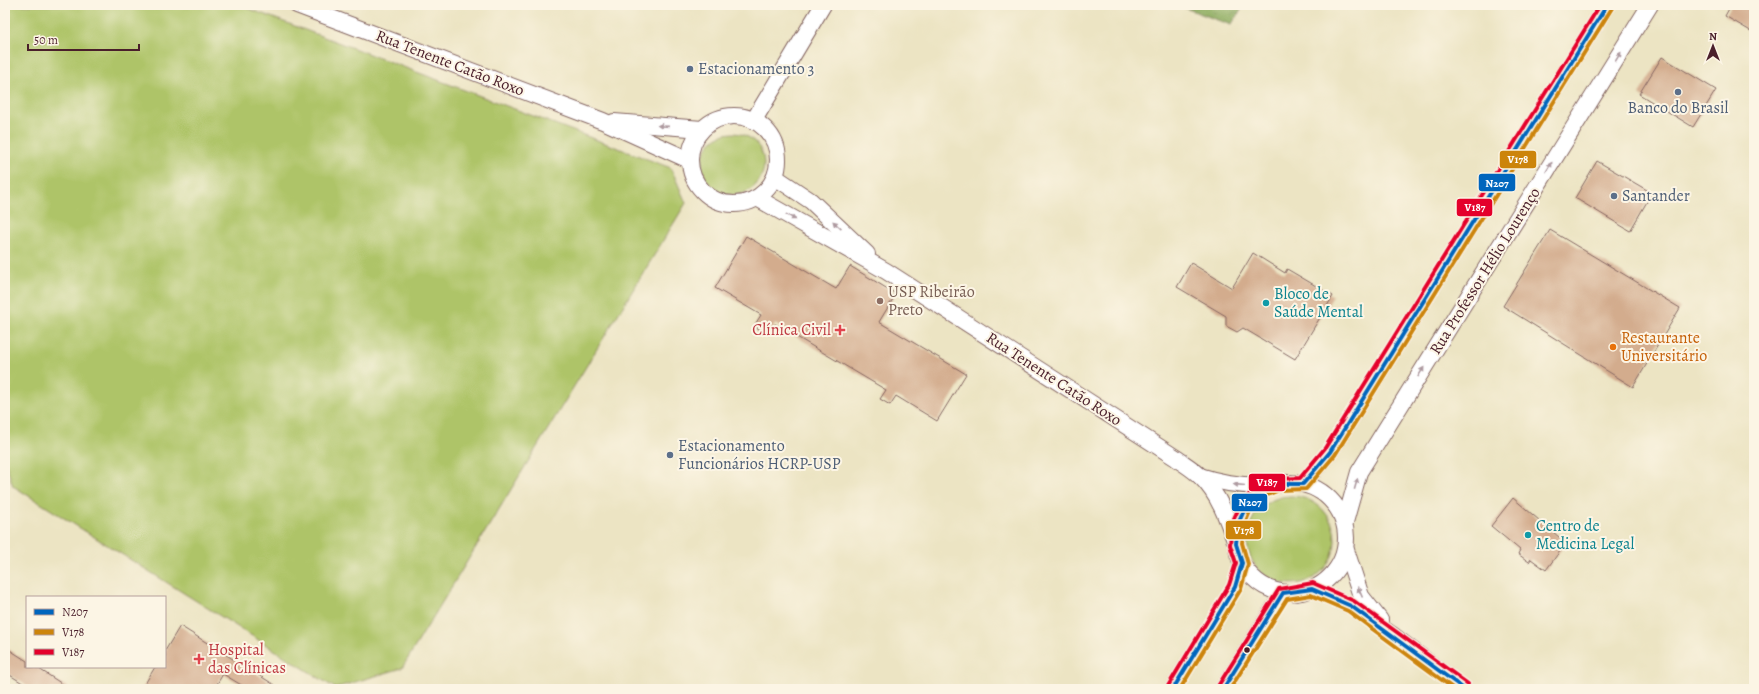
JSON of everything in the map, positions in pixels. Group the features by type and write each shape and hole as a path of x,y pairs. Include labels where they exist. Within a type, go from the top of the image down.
{"street":[{"name":"Rua Tenente Catão Roxo","path":"297,5 603,121 689,160"},
{"path":"754,120 823,5"},
{"path":"1303,484 1330,452 1607,5"},
{"name":"Rua Professor Hélio Lourenço","path":"1345,522 1359,472 1650,5"},
{"path":"726,116 740,116 754,120 767,130 776,144 778,160 776,177 768,189 757,198 746,203 734,205 722,203 712,199 703,193 695,184 690,172 690,149 695,138 702,129 713,120 726,116"},
{"name":"Rua Tenente Catão Roxo","path":"603,121 702,129"},
{"name":"Rua Tenente Catão Roxo","path":"776,177 811,201 886,271"},
{"name":"Rua Tenente Catão Roxo","path":"757,198 886,271 1176,458 1200,476 1216,497 1228,520 1236,544"},
{"name":"Rua Tenente Catão Roxo","path":"1200,476 1239,486 1278,484"},
{"path":"1346,550 1339,566 1328,580 1312,590 1283,593 1266,587 1252,577 1242,563 1236,544 1238,524 1246,506 1260,492 1278,484 1303,484 1321,491 1336,504 1345,522 1346,550 1361,596 1392,634"},
{"path":"1173,689 1235,587 1242,563"},
{"path":"1312,590 1351,606 1392,634 1464,689"},
{"path":"1223,689 1283,593"}],"green space":[{"path":"5,5 239,5 671,168 686,203 402,668 335,688 13,486 5,462"},
{"path":"1177,5 1244,5 1231,25"},
{"path":"727,133 739,133 755,142 762,152 764,164 762,176 755,186 739,195 727,195 716,190 707,181 702,170 702,158 707,147 716,138"},
{"path":"1291,496 1308,499 1316,503 1328,515 1332,523 1335,540 1332,557 1328,565 1316,577 1308,581 1291,584 1274,581 1266,577 1254,565 1250,557 1247,540 1250,523 1254,515 1266,503 1274,499"}],"building":[{"path":"1731,5 1754,5 1754,33 1725,16"},
{"name":"Banco do Brasil","path":"1662,57 1716,90 1693,127 1639,94"},
{"name":"Santander","path":"1597,161 1652,193 1630,231 1575,198"},
{"name":"Restaurante Universitário","path":"1550,230 1680,308 1633,387 1503,306"},
{"name":"Clínica Civil","path":"746,236 836,289 850,266 896,294 879,322 966,374 937,421 896,396 890,405 880,399 886,390 775,324 769,335 754,326 761,315 715,288"},
{"name":"Bloco de Saúde Mental","path":"1253,253 1285,273 1287,269 1333,296 1295,359 1243,328 1237,332 1226,326 1226,316 1177,287 1191,263 1232,288"},
{"name":"Centro de Medicina Legal","path":"1513,498 1566,543 1546,570 1531,559 1529,562 1518,554 1520,550 1491,526"},
{"name":"Hospital das Clínicas","path":"180,626 281,689 248,689 223,674 214,689 142,689 154,668 166,668 166,649"},
{"path":"5,647 26,660 26,668 38,668 70,689 32,689 5,672"}],"transit line":[{"name":"V187","path":"1168,686 1229,585 1236,563 1230,545 1232,523 1241,503 1257,487 1276,479 1300,478 1325,448 1600,5"},
{"name":"N207","path":"1173,689 1235,587 1242,563 1236,544 1238,524 1246,506 1260,492 1278,484 1303,484 1330,452 1607,5"},
{"name":"V178","path":"1180,689 1241,589 1248,564 1242,543 1244,526 1251,509 1263,497 1279,490 1306,489 1335,455 1612,8"},
{"name":"V187","path":"1218,686 1279,589 1313,583 1354,601 1468,684"},
{"name":"N207","path":"1223,689 1283,593 1312,589 1351,606 1464,689"},
{"name":"V178","path":"1230,689 1287,599 1311,595 1348,611 1454,689"}],"place":[{"name":"Estacionamento 3","path":"690,69"},
{"name":"Banco do Brasil","path":"1678,92"},
{"name":"Santander","path":"1614,196"},
{"name":"USP Ribeirão Preto","path":"880,301"},
{"name":"Bloco de Saúde Mental","path":"1266,303"},
{"name":"Clínica Civil","path":"840,330"},
{"name":"Restaurante Universitário","path":"1613,347"},
{"name":"Estacionamento Funcionários HCRP-USP","path":"670,455"},
{"name":"Centro de Medicina Legal","path":"1528,535"},
{"name":"Hospital das Clínicas","path":"199,659"}]}
